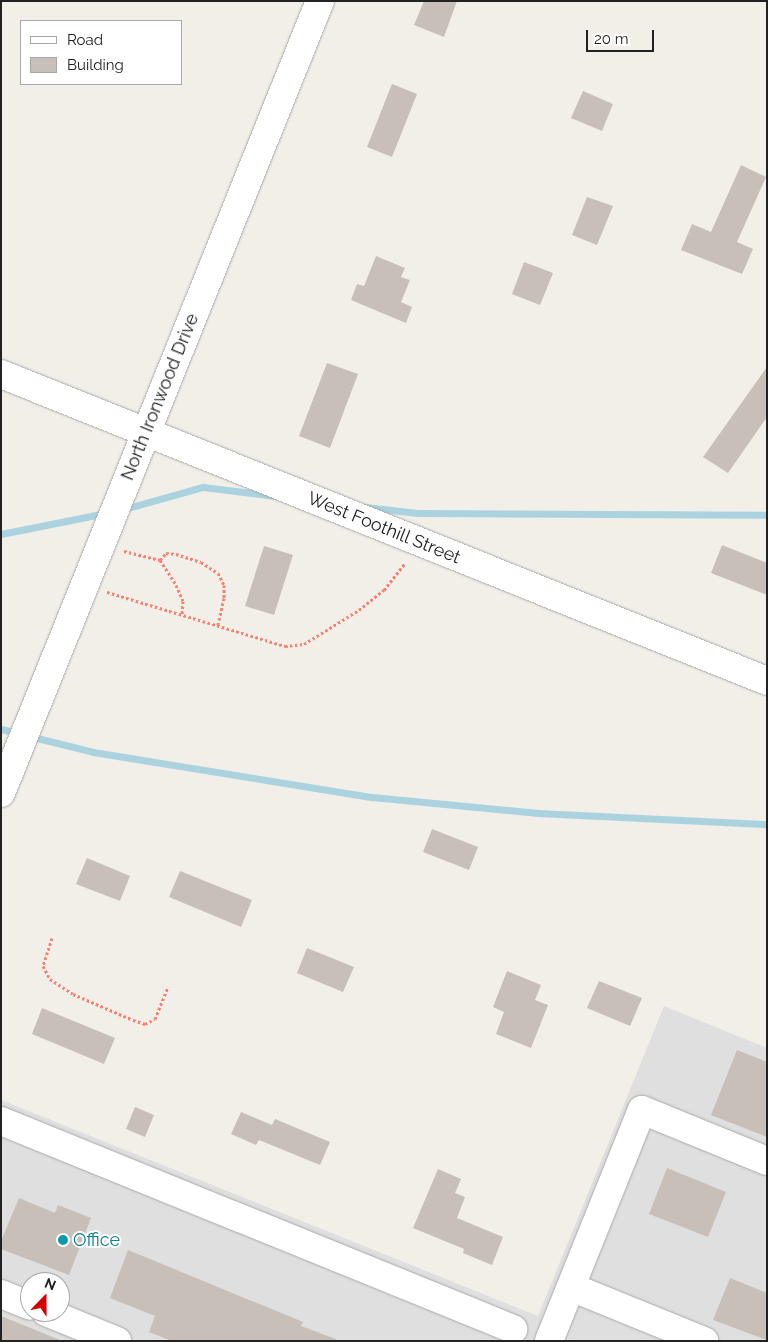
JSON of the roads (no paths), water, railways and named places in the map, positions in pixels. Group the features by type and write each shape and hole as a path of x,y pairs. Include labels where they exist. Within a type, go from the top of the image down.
{"street":[{"name":"North Ironwood Drive","path":"1,793 320,1"},
{"name":"West Foothill Street","path":"1,374 767,681"},
{"path":"549,1341 642,1110 767,1161"},
{"path":"1,1121 513,1329"},
{"path":"571,1287 704,1341"},
{"path":"1,1294 20,1302"},
{"path":"70,1322 117,1341"}],"waterway":[{"path":"124,509 203,487 275,496"},
{"path":"365,507 418,513 767,515"},
{"path":"1,534 106,513"},
{"path":"1,729 18,733"},
{"path":"29,736 93,752 372,797 538,813 767,824"}],"place":[{"name":"Office","path":"63,1240"}]}
